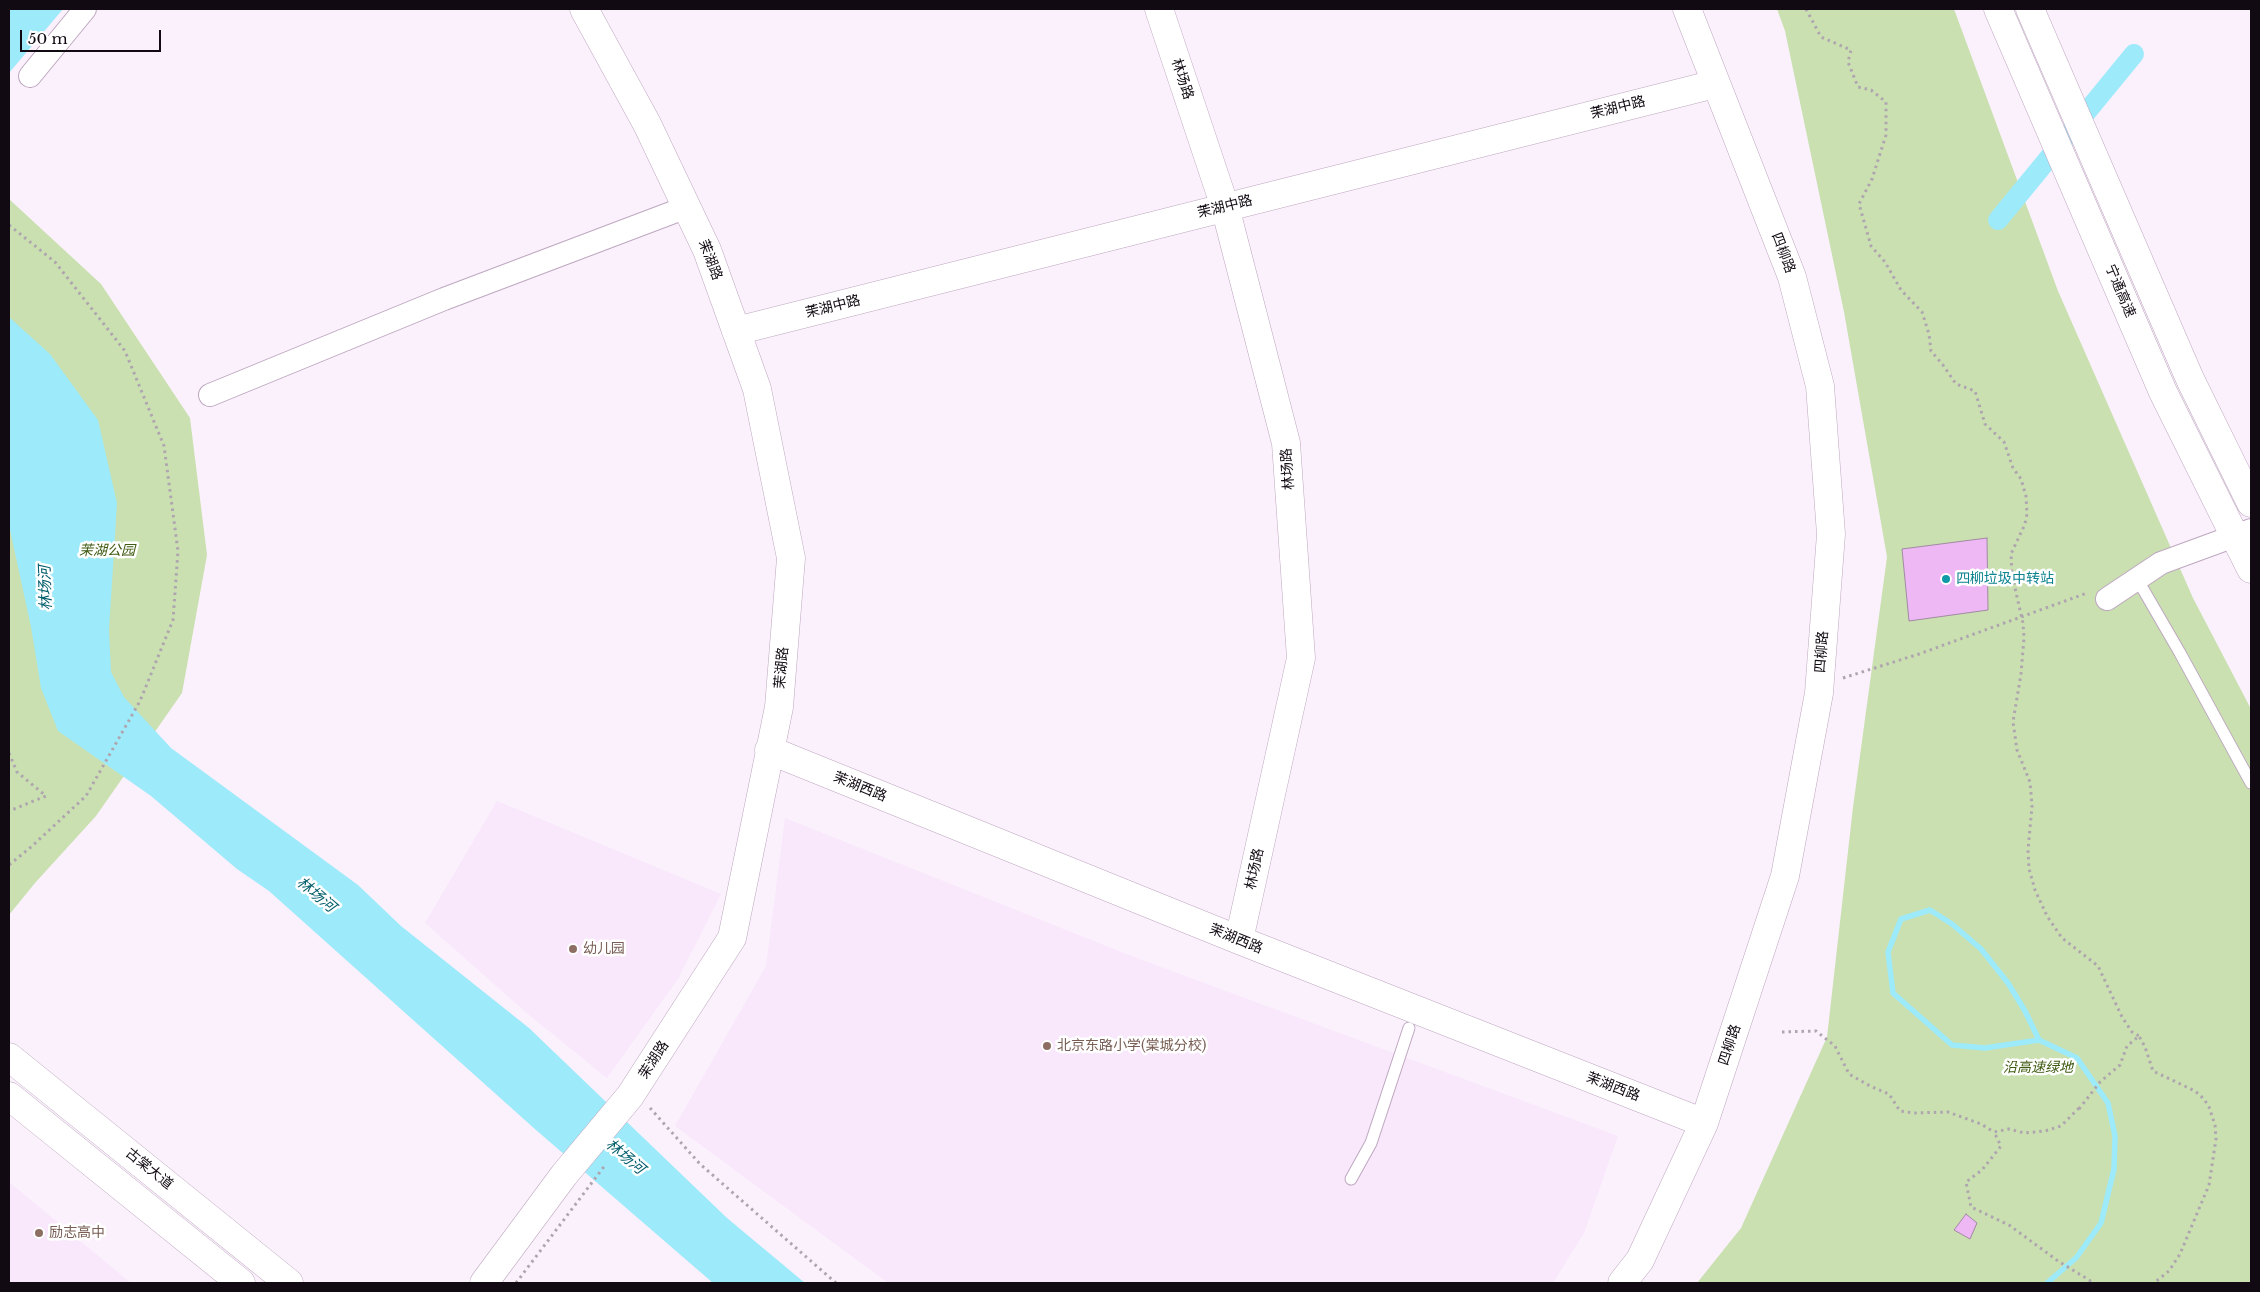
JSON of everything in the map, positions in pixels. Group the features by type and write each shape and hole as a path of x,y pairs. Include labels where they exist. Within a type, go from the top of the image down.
{"main road":[{"name":"茉湖路","path":"484,1283 564,1175 640,1102 732,938 779,707 791,558 757,389 707,250 647,124 584,9"},
{"name":"林场路","path":"1159,9 1225,207 1286,443 1301,658 1239,940"},
{"name":"四柳路","path":"1622,1283 1640,1260 1704,1123 1785,876 1820,682 1831,534 1820,386 1792,276 1687,9"},
{"name":"宁通高速","path":"1998,9 2163,392 2243,533 2251,569"},
{"path":"2030,9 2190,379 2251,503"},
{"name":"茉湖中路","path":"736,331 1715,84"},
{"name":"茉湖西路","path":"769,750 1239,940 1704,1123"},
{"name":"古棠大道","path":"9,1057 289,1283"},
{"path":"9,1096 241,1283"}],"street":[{"path":"30,76 86,9"},
{"path":"210,395 444,299 687,207"},
{"path":"2099,596 2161,563 2243,533"}],"lane":[{"path":"2135,576 2180,653 2251,783"},
{"path":"1351,1179 1371,1143 1409,1028"}],"path":[{"path":"1806,9 1821,37 1851,50 1848,62 1858,87 1871,90 1886,102 1886,135 1872,178 1859,204 1871,246 1885,262 1901,290 1922,312 1929,334 1931,351 1943,364 1956,384 1975,391 1986,424 2004,442 2026,496 2027,514 2025,524 2011,554 2012,575 2023,623 2024,638 2020,688 2014,722 2017,750 2030,782 2032,806 2028,850 2029,869 2035,890 2047,916 2062,938 2098,966 2122,1017 2132,1032 2139,1036 2145,1047 2153,1071 2195,1091 2204,1099 2215,1125 2216,1139 2212,1172 2203,1201 2180,1254 2169,1271 2154,1283"},
{"path":"9,225 55,262 125,351 164,446 178,551 173,620 140,702 86,796 9,864"},
{"path":"1820,682 1858,674 2099,596"},
{"path":"9,753 17,772 46,796 9,811"},
{"path":"1782,1032 1816,1031 1835,1046 1850,1074 1870,1086 1889,1094 1900,1111 1914,1113 1948,1112 1981,1124 1994,1132 2000,1146 1982,1170 1966,1182 1971,1208 2009,1225 2094,1283"},
{"path":"1994,1132 2009,1129 2024,1132 2045,1131 2061,1126 2110,1071 2120,1064 2127,1046 2139,1036"},
{"path":"2079,1109 2085,1100"},
{"path":"640,1102 700,1164 836,1283"},
{"path":"516,1283 590,1184"}],"shaded area":[{"name":"幼儿园","path":"497,801 721,894 678,979 607,1078 529,1015 425,923"},
{"name":"北京东路小学(棠城分校)","path":"785,818 1134,957 1618,1136 1584,1233 1553,1283 888,1283 675,1126 766,966"},
{"name":"励志高中","path":"9,1182 131,1283 9,1283"}],"green space":[{"name":"沿高速绿地","path":"1777,9 1954,9 2058,291 2193,598 2251,709 2251,1283 1697,1283 1741,1228 1827,1037 1853,807 1887,557 1844,312 1785,31"},
{"name":"茉湖公园","path":"9,199 101,284 190,418 207,555 182,693 96,816 35,883 9,915"}],"water":[{"path":"9,9 63,9 9,73"},
{"name":"林场河","path":"9,317 50,354 98,420 117,503 109,630 111,672 124,697 171,748 358,885 401,926 529,1028 727,1218 805,1283 713,1283 536,1130 269,891 237,869 151,796 58,731 41,688 31,627 9,525"}],"building":[{"name":"四柳垃圾中转站","path":"1987,538 1988,610 1909,621 1902,549"},
{"path":"1966,1214 1977,1223 1970,1239 1954,1230"}],"waterway":[{"path":"1998,220 2134,54"},
{"path":"2039,1040 2025,1011 2008,983 1981,949 1952,924 1930,910 1901,919 1888,952 1893,993 1952,1045 1985,1048 2039,1040 2077,1058 2108,1103 2115,1136 2114,1169 2101,1223 2076,1258 2047,1283"}],"place":[{"name":"四柳垃圾中转站","path":"1946,579"},
{"name":"幼儿园","path":"573,949"},
{"name":"北京东路小学(棠城分校)","path":"1047,1046"},
{"name":"励志高中","path":"39,1233"}]}
